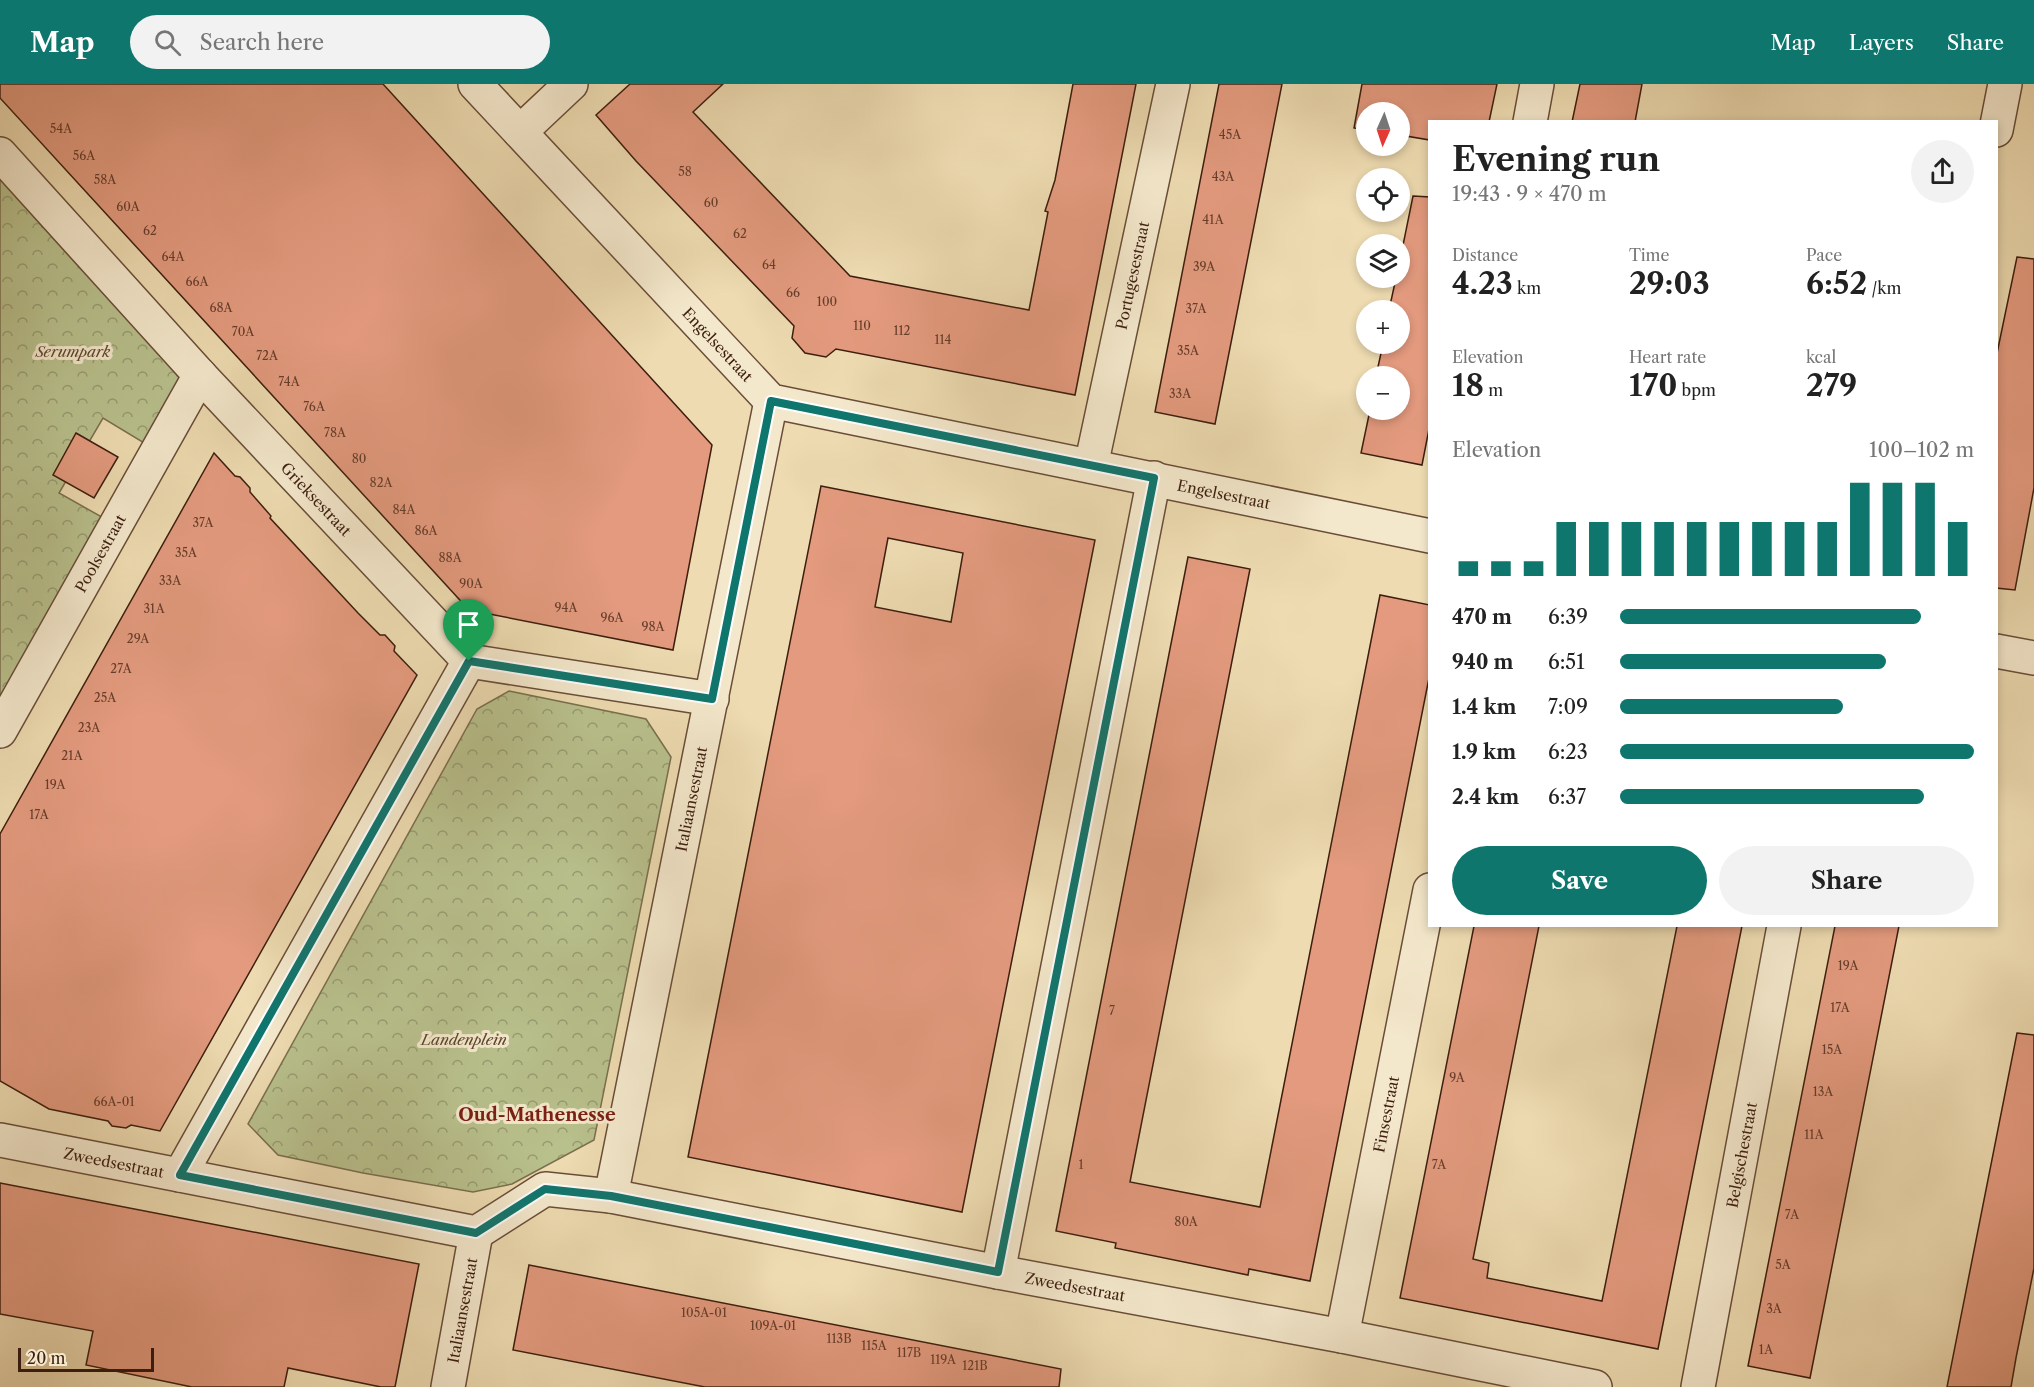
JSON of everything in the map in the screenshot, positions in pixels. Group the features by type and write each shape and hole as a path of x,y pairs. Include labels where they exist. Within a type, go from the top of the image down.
{"street":[{"name":"Engelsestraat","path":"475,84 771,401 1428,536"},
{"path":"520,132 571,84"},
{"name":"Portugesestraat","path":"1090,466 1173,84"},
{"path":"1530,120 1537,84"},
{"path":"1998,120 2005,84"},
{"name":"Grieksestraat","path":"0,154 200,375 469,661"},
{"name":"Poolsestraat","path":"0,731 200,375"},
{"name":"Italiaansestraat","path":"611,1196 771,401"},
{"path":"998,1272 1154,478"},
{"path":"1998,651 2034,658"},
{"path":"180,1175 469,661 712,699"},
{"name":"Finsestraat","path":"1342,1336 1428,900"},
{"name":"Belgischestraat","path":"1698,1387 1784,927"},
{"name":"Zweedsestraat","path":"0,1140 476,1233 545,1189 611,1196 998,1272 1342,1336 1595,1387"},
{"name":"Italiaansestraat","path":"448,1387 476,1233"}],"green space":[{"name":"Serumpark","path":"0,166 200,381 159,452 103,418 59,493 116,525 0,730"},
{"name":"Landenplein","path":"509,691 646,719 671,757 594,1140 512,1184 473,1192 363,1173 278,1155 248,1124 477,709"}],"building":[{"path":"0,84 383,84 712,445 673,650 469,610 0,98"},
{"path":"630,84 723,84 693,112 850,276 1029,310 1048,212 1045,211 1055,180 1073,84 1136,84 1075,395 836,349 826,357 805,353 792,338 794,326 636,161 596,115"},
{"path":"1219,84 1282,84 1215,424 1155,412"},
{"path":"1362,84 1497,84 1489,120 1428,120 1428,140 1410,137 1410,102 1359,102"},
{"path":"1580,84 1642,84 1635,120 1572,120"},
{"path":"1413,196 1428,197 1428,434 1422,465 1361,453 1368,420 1410,420 1410,366 1378,366 1381,354 1410,354 1410,300 1391,300 1394,288 1410,288 1410,234 1405,234 1408,222 1410,222"},
{"path":"2017,257 2034,259 2034,488 2015,590 1998,588 1998,348"},
{"path":"76,433 118,457 94,498 53,475"},
{"path":"214,453 235,476 240,477 250,488 250,492 271,516 270,518 358,613 380,635 385,635 395,646 394,651 417,675 160,1131 131,1125 126,1128 112,1126 108,1121 49,1109 0,1081 0,834"},
{"path":"821,486 1095,540 962,1212 688,1157","holes":["888,538 963,553 951,622 875,607"]},
{"path":"1188,557 1250,569 1130,1182 1260,1207 1380,595 1428,605 1428,683 1310,1281 1249,1269 1248,1275 1115,1248 1116,1243 1056,1231"},
{"path":"1474,927 1539,927 1473,1259 1489,1263 1487,1278 1602,1301 1677,927 1742,927 1658,1349 1400,1298"},
{"path":"1835,927 1899,927 1810,1378 1748,1366"},
{"path":"2017,1033 2034,1035 2034,1268 2011,1387 1947,1387"},
{"path":"0,1183 419,1264 395,1387 381,1387 288,1368 284,1387 192,1387 86,1365 93,1331 0,1314"},
{"path":"529,1265 1061,1369 1059,1387 705,1387 513,1350"}],"district":[{"name":"Oud-Mathenesse","path":"537,1115"}],"route":[{"path":"771,401 1154,478 998,1272 611,1196 545,1189 476,1233 180,1175 469,661 712,699 771,401"}]}
